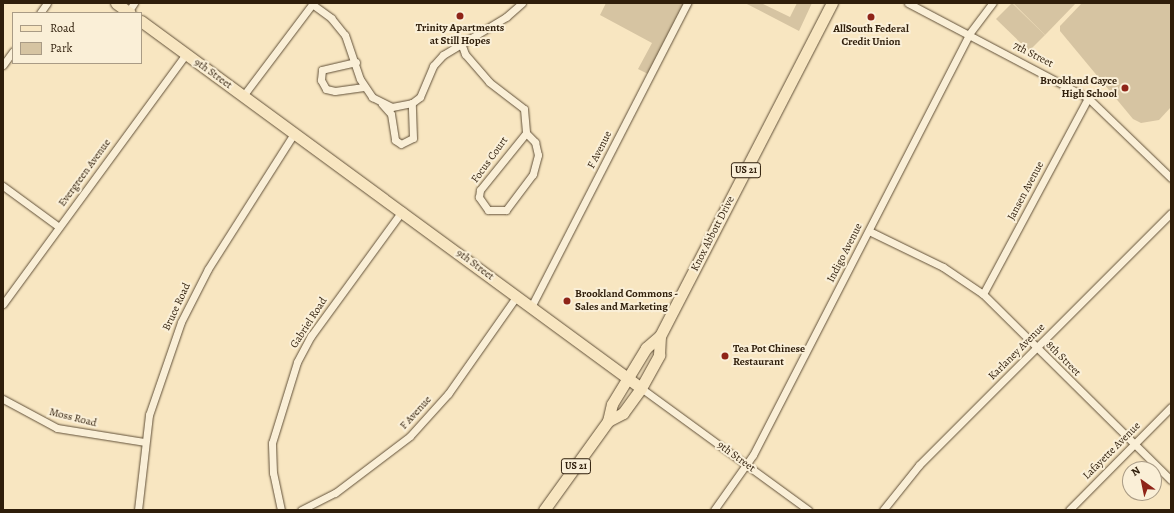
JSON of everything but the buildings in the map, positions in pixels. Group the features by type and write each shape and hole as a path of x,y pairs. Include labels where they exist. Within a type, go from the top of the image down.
{"main road":[{"path":"116,3 131,9"},
{"name":"Knox Abbott Drive","path":"544,510 608,421 612,404 629,379 646,348 660,336 832,3"},
{"name":"9th Street","path":"142,22 293,135 402,211 641,388"},
{"name":"Knox Abbott Drive","path":"608,421 623,413 641,388 659,355 660,336"}],"street":[{"path":"41,12 47,3"},
{"path":"382,104 397,107 412,103 428,84 433,66 461,43 483,32 522,3"},
{"name":"F Avenue","path":"532,307 687,3"},
{"name":"7th Street","path":"908,3 1088,98 1171,178"},
{"name":"Indigo Avenue","path":"714,510 747,464 869,231 969,34 992,3"},
{"path":"243,96 313,4 339,26 356,62 364,87 391,114 395,140 401,144 413,138 412,103"},
{"name":"Focus Court","path":"461,43 465,54 489,82 524,109 526,133 535,142 538,155 533,174 506,210 488,210 479,197 480,190 526,133"},
{"path":"3,65 12,52"},
{"name":"Evergreen Avenue","path":"3,304 186,54"},
{"path":"356,62 322,70 321,80 326,89 335,91 364,87"},
{"name":"Jansen Avenue","path":"983,294 1088,98"},
{"name":"Bruce Road","path":"138,510 144,442 166,358 194,295 293,135"},
{"path":"3,186 59,227"},
{"name":"Gabriel Road","path":"281,510 273,473 272,443 297,362 311,336 402,211"},
{"name":"Karlaney Avenue","path":"883,510 919,464 1171,213"},
{"name":"8th Street","path":"869,231 943,267 983,294 1171,480"},
{"name":"F Avenue","path":"300,510 336,494 410,436 448,394 516,296"},
{"name":"9th Street","path":"641,388 808,510"},
{"name":"Moss Road","path":"3,399 57,428 144,442"},
{"name":"Lafayette Avenue","path":"1069,510 1171,407"}],"green space":[{"path":"606,3 687,3 650,75 638,69 652,43 600,15"},
{"path":"745,3 761,3 790,17 797,3 812,3 799,31"},
{"path":"1012,3 1045,35 1029,51 996,19"},
{"path":"1013,3 1076,3 1045,35"},
{"path":"1082,3 1171,3 1171,107 1159,120 1141,123 1133,119 1060,31 1060,26"}],"place":[{"name":"Trinity Apartments at Still Hopes","path":"460,16"},
{"name":"AllSouth Federal Credit Union","path":"871,17"},
{"name":"Brookland Cayce High School","path":"1125,88"},
{"name":"Brookland Commons - Sales and Marketing","path":"567,301"},
{"name":"Tea Pot Chinese Restaurant","path":"725,356"}]}
